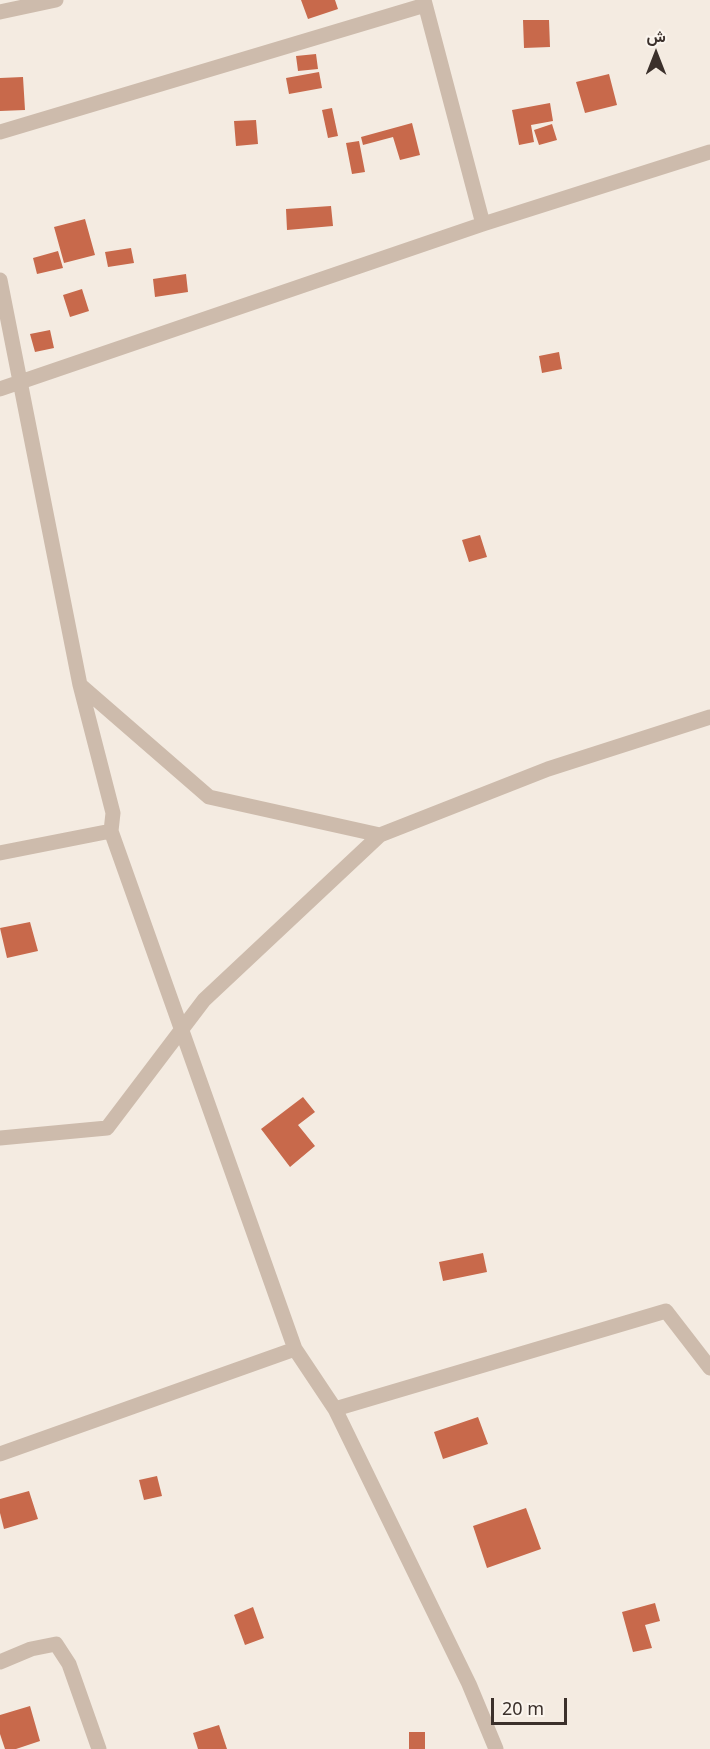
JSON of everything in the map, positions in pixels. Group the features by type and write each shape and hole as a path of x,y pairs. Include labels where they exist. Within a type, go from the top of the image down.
{"street":[{"path":"0,12 56,0"},
{"path":"0,132 424,2 483,224"},
{"path":"0,389 483,224 710,152"},
{"path":"0,280 80,685 113,813 111,831 295,1349 335,1409 469,1684 496,1749"},
{"path":"80,685 209,797 380,835"},
{"path":"0,1138 107,1128 204,1000 380,835 548,769 710,717"},
{"path":"0,853 111,831"},
{"path":"335,1409 666,1311 710,1368"},
{"path":"0,1454 295,1349"},
{"path":"0,1662 31,1649 56,1644 69,1664 99,1749"}],"building":[{"path":"301,0 335,0 338,9 308,19"},
{"path":"523,20 549,20 550,47 524,48"},
{"path":"316,54 318,69 298,71 296,56"},
{"path":"319,72 322,88 289,94 286,78"},
{"path":"609,74 617,105 585,113 576,82"},
{"path":"23,77 25,110 0,111 0,78"},
{"path":"550,103 553,121 531,125 534,142 519,145 512,110"},
{"path":"332,108 338,136 328,138 322,110"},
{"path":"256,120 258,144 236,146 234,121"},
{"path":"412,123 420,155 400,160 393,137 363,145 361,137"},
{"path":"552,124 557,140 539,145 534,130"},
{"path":"359,141 365,172 352,174 346,143"},
{"path":"331,206 333,226 287,230 286,209"},
{"path":"85,219 95,255 64,263 54,227"},
{"path":"131,248 134,263 108,267 105,252"},
{"path":"58,251 63,268 37,274 33,258"},
{"path":"186,274 188,292 155,297 153,279"},
{"path":"82,289 89,311 70,317 63,295"},
{"path":"50,330 54,348 35,352 30,334"},
{"path":"559,352 562,369 542,373 539,356"},
{"path":"480,535 487,557 469,562 462,540"},
{"path":"30,922 38,951 7,958 0,928"},
{"path":"303,1097 315,1112 298,1125 315,1146 290,1167 261,1129"},
{"path":"483,1253 487,1272 443,1281 439,1262"},
{"path":"478,1417 488,1444 443,1459 434,1432"},
{"path":"157,1476 162,1496 144,1500 139,1480"},
{"path":"29,1491 38,1519 4,1529 0,1513 0,1499"},
{"path":"526,1508 541,1549 487,1568 473,1526"},
{"path":"655,1603 660,1621 645,1625 652,1648 633,1652 622,1612"},
{"path":"253,1607 264,1638 245,1645 234,1615"},
{"path":"30,1706 40,1741 16,1749 5,1749 0,1734 0,1715"},
{"path":"219,1725 227,1749 198,1749 193,1733"},
{"path":"409,1732 425,1732 425,1749 409,1749"}]}
